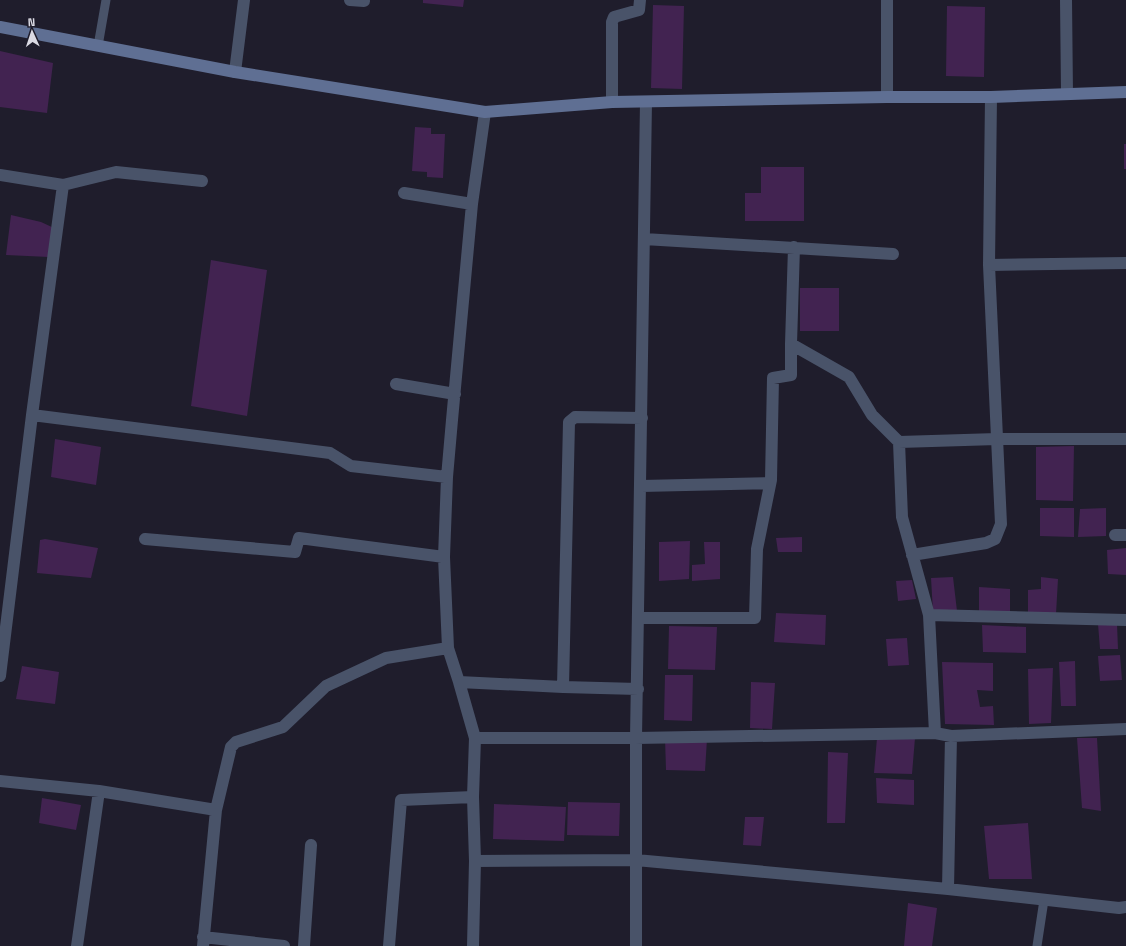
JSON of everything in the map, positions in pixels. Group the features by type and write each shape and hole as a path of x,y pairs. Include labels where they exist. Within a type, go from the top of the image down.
{"main road":[{"path":"0,27 235,72 485,112 612,102 887,97 991,98 1067,93 1126,92"}],"street":[{"path":"235,72 244,0"},
{"path":"350,0 364,1"},
{"path":"612,102 612,22 614,17 639,10 640,0"},
{"path":"887,97 888,0"},
{"path":"1066,0 1067,93"},
{"path":"912,555 996,540 1001,524 989,265 991,98"},
{"path":"636,946 636,738 638,689 646,102"},
{"path":"473,946 473,796 475,738 448,648 444,557 447,477 472,204 485,112"},
{"path":"0,175 63,185 116,172 202,180"},
{"path":"0,676 32,415 63,185"},
{"path":"404,193 472,204"},
{"path":"644,239 893,254"},
{"path":"639,618 755,618 757,549 770,483 773,378 790,375 794,247"},
{"path":"989,265 1126,263"},
{"path":"791,344 849,377 872,415 899,442 902,517 929,615 935,733"},
{"path":"396,384 455,394"},
{"path":"32,415 330,453 351,466 447,477"},
{"path":"563,687 569,422 574,417 642,418"},
{"path":"899,442 997,439 1126,439"},
{"path":"641,486 770,483"},
{"path":"145,539 295,552 299,538 444,557"},
{"path":"929,615 1126,620"},
{"path":"284,946 203,942 216,810 231,747 236,742 283,727 326,686 386,658 448,648"},
{"path":"459,682 638,689"},
{"path":"475,738 636,738 935,733 951,736 1126,729"},
{"path":"948,890 951,736"},
{"path":"0,781 99,791 216,810"},
{"path":"77,946 99,791"},
{"path":"389,946 401,800 473,796"},
{"path":"304,946 311,845"},
{"path":"474,861 636,860 1119,908 1126,907"}],"lane":[{"path":"98,46 106,0"},
{"path":"1037,946 1044,900"}],"building":[{"path":"423,0 464,0 463,7 423,3"},
{"path":"653,5 684,6 682,89 651,88"},
{"path":"947,6 985,7 984,77 946,76"},
{"path":"0,51 53,63 47,113 0,107"},
{"path":"415,127 431,128 431,134 445,134 443,178 427,177 427,172 412,171"},
{"path":"1124,144 1126,144 1126,169 1124,169"},
{"path":"761,167 804,167 804,221 745,221 745,193 761,193"},
{"path":"11,215 41,222 54,228 49,257 6,255"},
{"path":"211,260 267,270 247,416 191,406"},
{"path":"800,288 839,288 839,331 800,331"},
{"path":"55,439 101,447 96,485 51,477"},
{"path":"1074,446 1073,501 1036,500 1036,447"},
{"path":"1040,508 1074,508 1074,537 1040,536"},
{"path":"1106,508 1106,536 1078,537 1080,509"},
{"path":"802,537 802,552 778,552 776,538"},
{"path":"45,539 98,548 91,578 37,573 40,540"},
{"path":"690,541 689,579 659,581 659,542"},
{"path":"704,542 720,542 720,579 692,581 692,565 705,564"},
{"path":"1126,548 1126,575 1108,574 1107,550"},
{"path":"953,577 957,611 933,612 931,578"},
{"path":"1041,577 1058,579 1056,614 1028,614 1028,590 1041,589"},
{"path":"912,580 916,599 898,601 896,581"},
{"path":"979,587 1010,589 1010,613 979,612"},
{"path":"776,613 826,615 825,645 774,642"},
{"path":"1098,624 1117,624 1118,649 1100,649"},
{"path":"982,625 1026,627 1026,653 983,652"},
{"path":"669,626 717,627 715,670 668,669"},
{"path":"907,638 909,665 888,666 886,639"},
{"path":"1120,655 1122,680 1100,681 1098,656"},
{"path":"1075,661 1076,706 1061,706 1059,662"},
{"path":"942,662 993,663 993,691 977,690 980,707 993,706 994,725 945,724"},
{"path":"22,666 59,672 55,704 16,699"},
{"path":"1053,668 1051,723 1029,724 1028,669"},
{"path":"665,675 693,675 692,721 664,720"},
{"path":"751,682 775,683 772,729 750,728"},
{"path":"665,738 707,739 705,771 666,770"},
{"path":"877,738 915,738 912,774 874,773"},
{"path":"1077,738 1097,738 1101,811 1082,808"},
{"path":"828,752 848,753 845,823 827,823"},
{"path":"876,778 914,780 914,805 877,803"},
{"path":"42,798 81,805 76,830 39,823"},
{"path":"568,802 620,803 619,836 567,835"},
{"path":"494,804 566,807 564,841 493,839"},
{"path":"745,817 764,817 761,846 743,845"},
{"path":"1028,823 1032,879 989,879 984,826"},
{"path":"908,903 937,908 932,946 904,946"}]}
